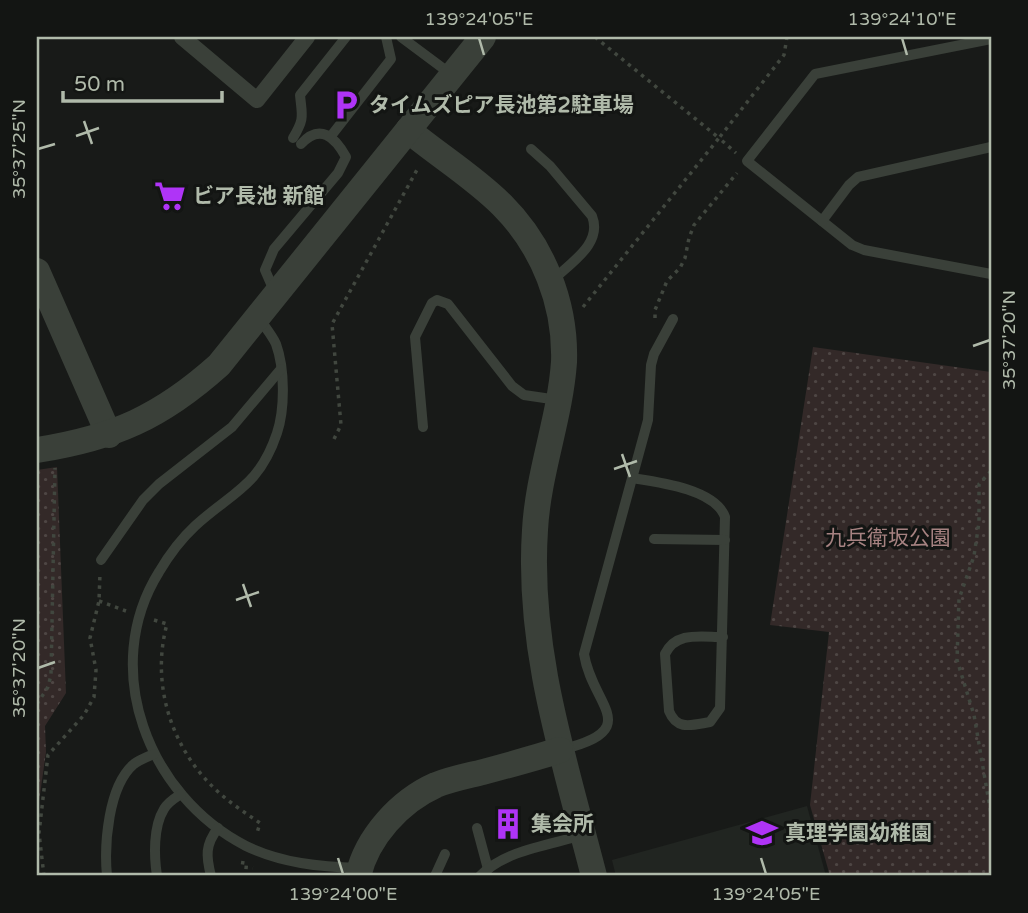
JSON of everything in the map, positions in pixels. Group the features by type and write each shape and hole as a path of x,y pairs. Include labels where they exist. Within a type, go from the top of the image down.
{"street":[{"path":"182,37 257,100 307,37"},
{"path":"46,456 109,435 145,419 188,392 219,365 482,37"},
{"path":"408,130 501,204 533,244 551,282 560,311 565,350 558,400 537,501 533,586 541,663 560,750 594,876"},
{"path":"37,271 109,435"},
{"path":"359,872 375,838 393,816 425,791 449,781 560,750"}],"lane":[{"path":"276,295 265,270 274,249 338,173 346,157 338,142 322,133 297,141 304,114 300,95 346,37"},
{"path":"331,136 391,59 386,37"},
{"path":"401,37 452,75"},
{"path":"991,38 815,74 747,162 852,245 864,250 991,274"},
{"path":"822,221 849,185 859,177 991,147"},
{"path":"531,149 550,166 592,216 594,222 591,243 551,282"},
{"path":"423,427 415,337 432,303 437,300 448,304 506,380 519,392 558,400"},
{"path":"259,318 276,344 281,369 283,411 277,434 250,483 185,537 158,573 137,622 132,654 133,686 139,717 154,754 193,808 218,828 254,849 288,861 359,872"},
{"path":"560,750 591,742 606,727 606,706 589,676 584,654 648,420 651,365 663,335 673,319"},
{"path":"101,560 142,500 232,427 281,369"},
{"path":"632,478 684,489 715,502 725,517 723,637 720,708 710,722 686,726 678,724 668,711 664,654 674,641 681,637 723,637"},
{"path":"654,539 725,540"},
{"path":"107,876 107,831 119,788 133,765 154,754"},
{"path":"157,876 156,845 162,815 168,804 181,794"},
{"path":"211,876 206,846 218,828"},
{"path":"477,828 484,872 512,856 583,835"},
{"path":"435,876 445,853"}],"path":[{"path":"595,37 747,162 694,225 685,258 680,268 667,281 654,310 655,323 663,335"},
{"path":"579,311 784,55 787,37"},
{"path":"334,439 341,425 332,324 421,163"},
{"path":"37,704 48,687 51,676 46,456"},
{"path":"991,471 979,484 979,522 974,556 959,600 957,660 974,715 991,814"},
{"path":"44,876 39,832 48,755 84,715 94,697 96,670 90,638 99,601 101,560"},
{"path":"99,601 131,613"},
{"path":"149,619 167,624 161,652 162,683 177,738 215,789 260,823 257,833"}],"shaded area":[{"name":"真理学園幼稚園","path":"807,806 826,876 616,876 612,860"}],"green space":[{"name":"九兵衛坂公園","path":"813,347 991,372 991,876 830,876 810,805 829,632 770,625"},
{"path":"57,467 66,693 45,726 46,752 37,816 37,470"}],"place":[{"name":"タイムズピア長池第2駐車場","path":"346,105"},
{"name":"ビア長池 新館","path":"170,196"},
{"name":"集会所","path":"508,824"},
{"name":"真理学園幼稚園","path":"762,833"}]}
